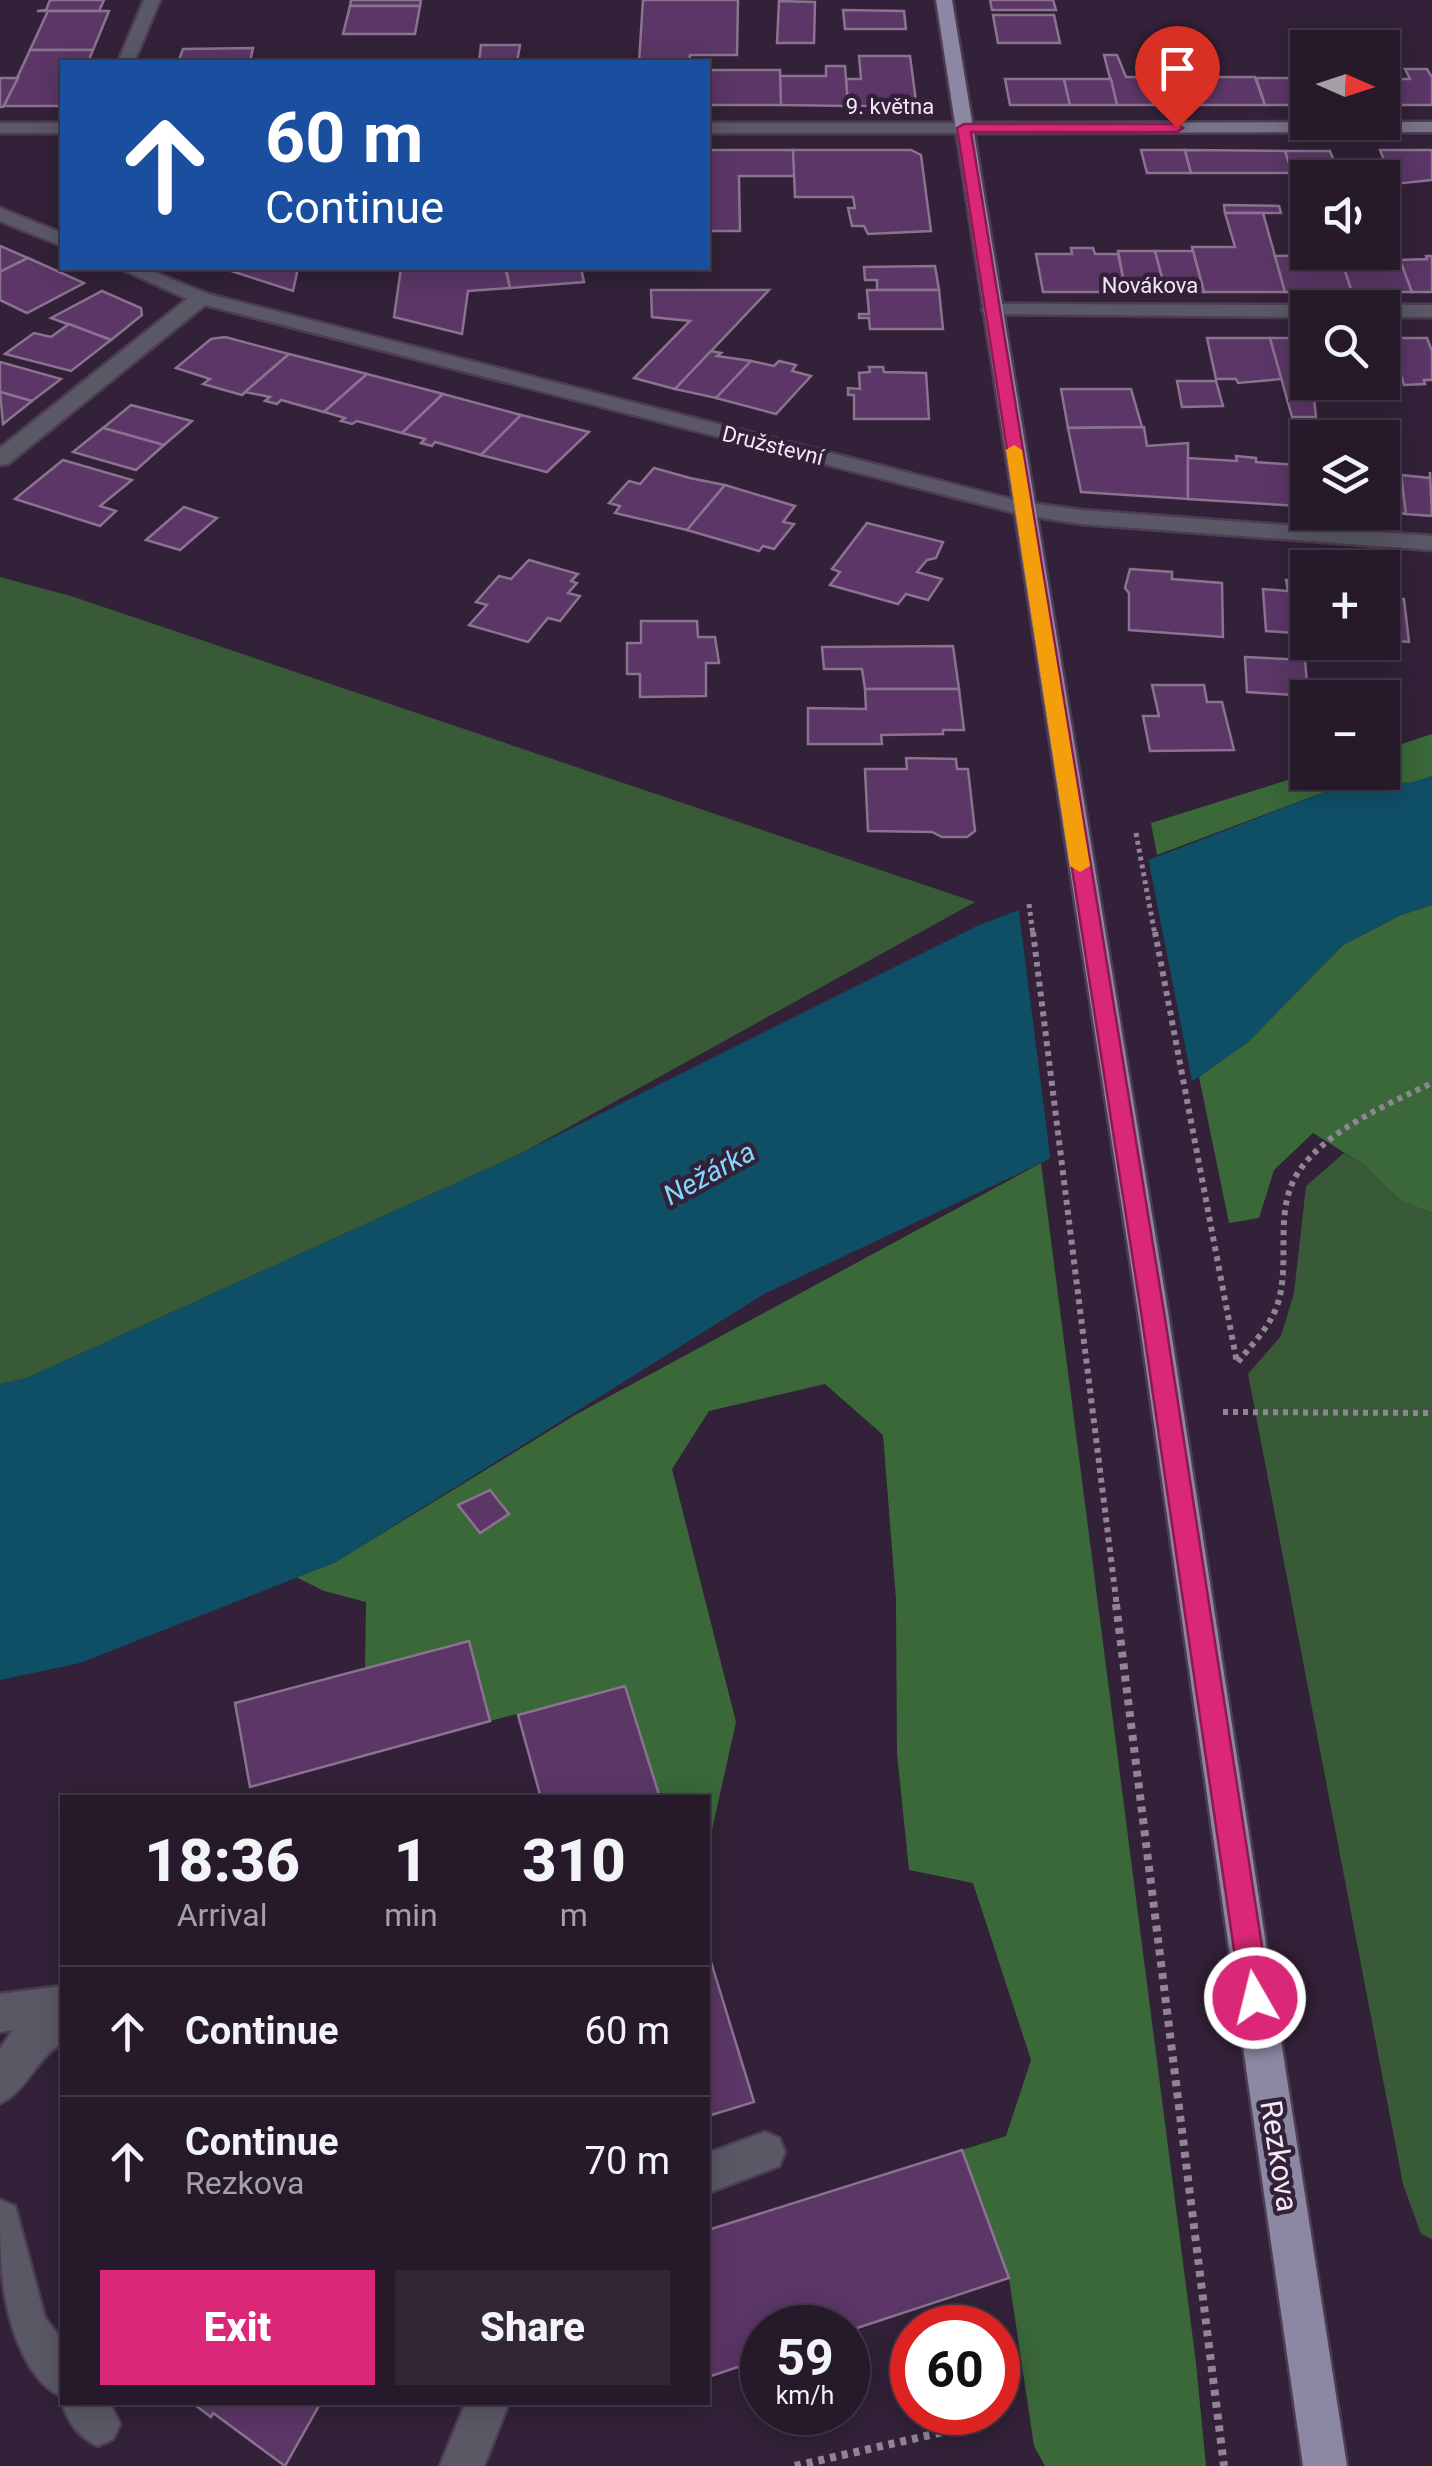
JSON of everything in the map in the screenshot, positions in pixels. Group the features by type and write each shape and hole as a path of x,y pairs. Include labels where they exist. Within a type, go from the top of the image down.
{"main road":[{"path":"944,0 1023,508"},
{"name":"9. května","path":"964,128 1432,127"},
{"name":"Rezkova","path":"1023,508 1153,1312 1325,2466"}],"street":[{"path":"127,60 152,0"},
{"path":"0,128 60,128"},
{"name":"9. května","path":"710,128 964,128"},
{"path":"0,214 60,239"},
{"name":"Družstevní","path":"133,270 200,298 1023,508 1081,516 1432,543"},
{"path":"0,459 200,298"},
{"name":"Novákova","path":"992,310 1290,311"},
{"path":"1400,311 1432,311"},
{"path":"0,2013 60,2005"},
{"path":"0,2083 30,2040 60,2022"},
{"path":"710,2172 765,2152"},
{"path":"0,2221 28,2328 60,2372"},
{"path":"462,2466 487,2405"}],"path":[{"path":"1132,815 1237,1362 1273,1318 1281,1282 1282,1230 1297,1173 1336,1138 1432,1083"},
{"path":"1027,891 1224,2466"},
{"path":"1167,1411 1432,1413"},
{"path":"795,2466 930,2435"}],"green space":[{"path":"0,577 71,596 975,902 522,1153 27,1378 0,1384"},
{"path":"1432,734 1432,776 1400,783 1400,744"},
{"path":"1290,779 1290,790 1330,790 1157,855 1151,823"},
{"path":"1432,905 1432,1213 1401,1201 1364,1165 1313,1133 1274,1170 1259,1218 1229,1223 1199,1077 1248,1042 1343,945 1401,915"},
{"path":"1344,1153 1364,1165 1401,1201 1432,1213 1432,2239 1421,2234 1403,2184 1248,1374 1281,1336 1294,1293 1306,1186"},
{"path":"1041,1163 1196,2363 1206,2466 1045,2466 1034,2446 1020,2352 1020,2305 1013,2305 1009,2278 962,2150 1006,2136 1031,2060 973,1883 909,1870 897,1754 896,1600 883,1435 825,1384 709,1411 672,1469 736,1722 710,1839 710,1795 659,1795 625,1686 490,1721 469,1641 365,1668 366,1602 324,1591 296,1577 334,1563 575,1415"}],"water":[{"name":"Nežárka","path":"1432,776 1432,905 1401,915 1343,945 1248,1042 1199,1077 1041,1163 764,1294 334,1563 80,1663 0,1680 0,1384 27,1378 522,1153 977,926 1331,790 1400,790 1400,783"}],"pier":[{"path":"1147,853 1193,1086 1051,1164 1018,904"}],"building":[{"path":"50,0 104,0 99,11 37,11 46,10"},
{"path":"351,0 421,0 420,6 350,6"},
{"path":"643,0 738,0 737,55 639,60"},
{"path":"990,0 1053,0 1056,10 992,10"},
{"path":"779,1 815,2 814,43 777,43"},
{"path":"350,6 420,6 415,34 343,34"},
{"path":"843,10 904,11 906,29 845,29"},
{"path":"48,11 109,11 93,50 30,50"},
{"path":"993,15 1054,15 1060,43 998,43"},
{"path":"481,45 520,45 517,60 479,60"},
{"path":"253,48 250,60 179,60 183,49"},
{"path":"30,50 93,50 89,60 60,60 60,106 4,106"},
{"path":"1104,55 1117,55 1126,77 1182,77 1191,105 1117,105"},
{"path":"859,56 910,56 916,101 905,106 848,106 846,79 861,79"},
{"path":"1179,64 1187,65 1197,77 1255,77 1265,105 1191,105"},
{"path":"826,66 845,66 848,106 781,105 779,76 826,76"},
{"path":"1405,69 1427,69 1432,77 1432,105 1400,105 1400,79 1410,79"},
{"path":"710,70 780,70 781,105 710,105"},
{"path":"0,78 18,78 3,107 0,107"},
{"path":"1256,78 1290,78 1290,105 1265,105"},
{"path":"1005,79 1064,79 1070,105 1010,105"},
{"path":"1064,79 1111,79 1117,105 1070,105"},
{"path":"710,150 793,150 795,176 739,176 740,231 710,231"},
{"path":"793,150 911,150 921,155 931,231 868,234 864,226 852,226 848,208 855,208 853,197 795,197"},
{"path":"1141,150 1185,150 1191,173 1147,173"},
{"path":"1185,150 1285,151 1290,165 1290,173 1191,173"},
{"path":"1380,150 1432,150 1432,180 1400,183 1400,160 1384,160"},
{"path":"1285,151 1330,151 1334,160 1290,160 1290,166"},
{"path":"1224,205 1279,206 1281,213 1225,213"},
{"path":"1225,213 1263,213 1285,292 1204,292 1192,247 1235,247"},
{"path":"0,246 28,258 0,272"},
{"path":"1071,248 1118,254 1126,292 1043,292 1036,254 1072,254"},
{"path":"1118,251 1155,251 1166,292 1126,292"},
{"path":"1155,251 1193,251 1204,292 1166,292"},
{"path":"1275,256 1290,256 1290,270 1345,270 1351,290 1285,292"},
{"path":"1426,256 1432,256 1432,292 1412,292 1400,260 1427,259"},
{"path":"28,258 84,283 27,313 0,300 0,272"},
{"path":"1400,259 1412,292 1400,290 1351,290 1345,270 1400,270"},
{"path":"935,266 939,290 877,290 877,280 865,280 864,267"},
{"path":"228,270 298,270 293,291"},
{"path":"401,270 506,270 510,288 468,291 462,334 394,317"},
{"path":"506,270 581,270 584,282 510,288"},
{"path":"651,290 769,290 675,389 634,378 690,321 652,317"},
{"path":"867,290 939,290 943,329 870,329 869,318 859,318 859,314 869,314"},
{"path":"102,291 141,308 142,315 111,340 51,318"},
{"path":"69,324 111,340 71,371 5,354 34,333 51,337"},
{"path":"225,337 289,354 242,395 203,384 210,379 176,368 211,339"},
{"path":"1207,338 1270,338 1282,379 1238,383 1236,379 1216,379"},
{"path":"1270,338 1290,338 1290,400 1314,400 1316,417 1292,417"},
{"path":"1400,338 1427,338 1432,351 1432,380 1404,385"},
{"path":"711,351 721,353 717,356 751,361 716,398 675,389"},
{"path":"289,354 367,374 324,412 281,400 277,404 265,401 270,397 245,392"},
{"path":"751,361 796,365 792,371 811,376 776,414 716,398"},
{"path":"0,362 61,379 32,401 0,392"},
{"path":"869,367 883,367 884,372 926,373 929,419 854,419 854,395 848,395 848,388 860,389 859,373 870,372"},
{"path":"367,374 443,394 402,433 357,421 352,424 324,412"},
{"path":"1177,381 1216,381 1223,406 1182,407"},
{"path":"1061,389 1131,389 1142,427 1068,428"},
{"path":"0,392 32,401 3,424"},
{"path":"443,394 521,415 481,455 435,442 432,446 421,443 425,439 402,433"},
{"path":"131,405 192,421 164,445 103,428"},
{"path":"521,415 589,432 547,472 481,455"},
{"path":"1144,427 1147,446 1188,443 1188,499 1081,492 1068,428"},
{"path":"103,428 164,445 136,470 73,452"},
{"path":"1236,456 1290,465 1290,505 1188,499 1188,458 1237,461"},
{"path":"63,460 132,480 100,506 116,511 100,526 15,499"},
{"path":"654,468 725,485 687,530 615,513 620,506 609,503 629,481 640,484"},
{"path":"1430,472 1432,516 1406,514 1401,475 1430,478"},
{"path":"1400,475 1401,475 1406,514 1400,514"},
{"path":"725,485 795,506 783,522 794,524 774,549 763,546 759,551 687,530"},
{"path":"184,507 217,518 180,550 146,540"},
{"path":"867,523 943,542 936,558 927,560 917,572 942,579 928,600 906,594 898,604 830,585 840,572 832,569"},
{"path":"529,560 578,574 571,581 577,583 568,593 580,596 560,621 548,618 528,642 469,625 487,605 476,602 499,576 511,579"},
{"path":"1130,569 1172,572 1172,579 1222,583 1223,637 1129,630 1129,593 1125,588"},
{"path":"1286,580 1290,580 1290,633 1266,631 1263,589 1288,591"},
{"path":"1400,599 1404,599 1409,642 1400,641"},
{"path":"641,621 697,621 698,637 715,637 719,663 706,663 706,696 640,697 640,674 627,674 627,643 641,643"},
{"path":"953,646 959,689 865,689 862,669 824,669 822,647"},
{"path":"1245,657 1305,660 1307,680 1290,680 1290,695 1247,692"},
{"path":"1152,685 1204,685 1207,702 1222,702 1234,750 1150,751 1143,716 1159,716"},
{"path":"865,689 959,689 964,730 881,735 882,744 808,744 808,708 866,709"},
{"path":"906,758 956,759 957,769 968,769 975,831 967,837 942,837 932,832 868,831 865,769 907,769"},
{"path":"490,1490 509,1514 480,1533 458,1505"},
{"path":"469,1641 490,1721 250,1787 235,1703"},
{"path":"625,1686 659,1795 540,1795 518,1715"},
{"path":"710,1959 754,2102 710,2115"},
{"path":"962,2150 1009,2278 927,2305 890,2305 890,2317 870,2324 870,2305 740,2305 740,2366 710,2376 710,2229"},
{"path":"195,2405 319,2405 285,2466 213,2413 211,2417"}],"slow traffic":[{"path":"1014,450 1080,866"}],"route":[{"path":"1177,128 964,128 1153,1312 1255,1998"}]}
